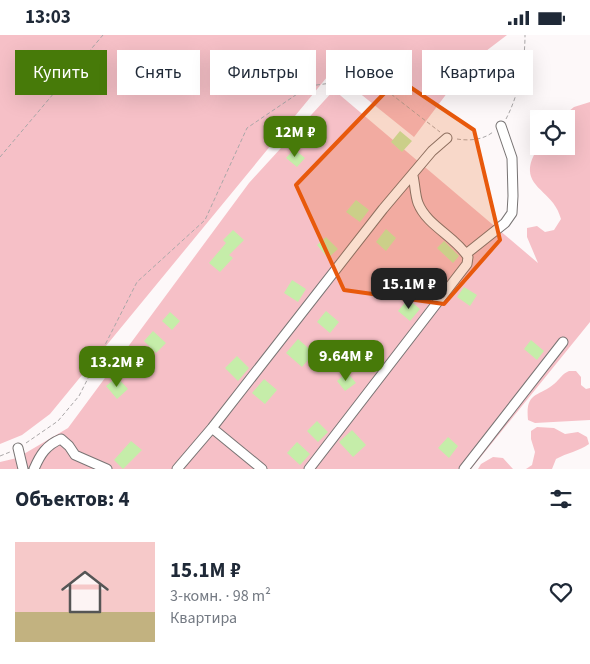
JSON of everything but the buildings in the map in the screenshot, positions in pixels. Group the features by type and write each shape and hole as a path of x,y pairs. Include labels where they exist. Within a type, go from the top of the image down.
{"street":[{"path":"466,254 504,223 512,213 512,158 501,126"},
{"path":"178,469 383,209 413,176 432,151 447,138"},
{"path":"309,469 467,264 468,257 462,247 426,217 418,202 413,176"},
{"path":"464,469 564,342"},
{"path":"212,428 262,469"},
{"path":"34,469 42,453 53,442 61,439 76,455 107,469"},
{"path":"18,448 23,469"}],"path":[{"path":"0,157 103,35"},
{"path":"0,456 18,448 58,421 79,396 137,282 205,220 247,128 309,87 354,80 392,94 447,138 468,141 488,136 501,126 513,105 525,55 525,35"}],"highlighted area":[{"path":"398,79 474,130 500,240 444,304 344,290 296,185"}],"shaded area":[{"path":"0,35 507,35 487,50 422,50 422,95 446,95 414,137 362,95 412,95 412,50 326,50 326,78 316,90 316,50 210,50 210,95 312,95 50,414 22,435 0,444"},
{"path":"329,95 340,95 538,263 527,237 527,228 537,226 545,232 554,230 561,219 557,208 532,179 530,170 532,160 534,155 575,155 575,110 570,110 590,102 590,322 471,469 0,469 0,462 17,458 68,428 249,183"},
{"path":"569,371 576,371 581,377 581,385 586,389 590,388 590,420 535,423 528,420 531,399 554,384"},
{"path":"537,427 554,428 565,434 578,432 587,437 589,444 556,459 552,469 526,469 532,465 535,452 531,431"},
{"path":"493,457 503,458 513,469 478,469 481,464"}]}
